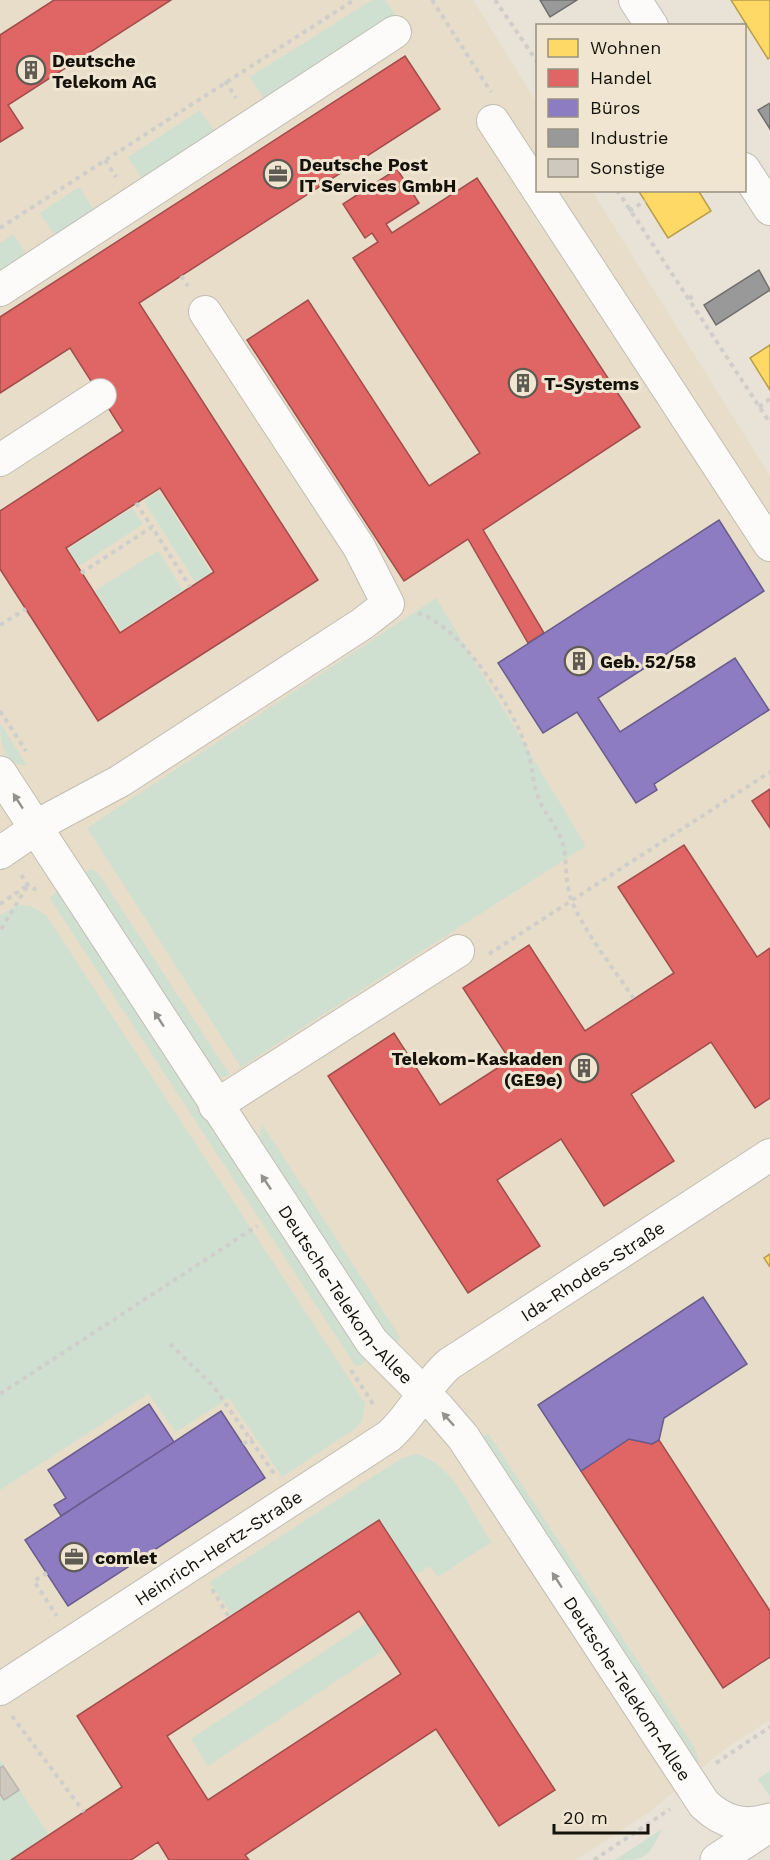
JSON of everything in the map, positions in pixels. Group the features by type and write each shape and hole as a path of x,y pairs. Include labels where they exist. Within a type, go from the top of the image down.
{"main road":[{"name":"Deutsche-Telekom-Allee","path":"0,773 215,1106 372,1342 463,1437 698,1794"},
{"path":"698,1794 726,1821 753,1824 770,1820"},
{"path":"717,1860 770,1825"}],"street":[{"path":"635,0 651,24"},
{"path":"0,290 395,32"},
{"path":"493,121 536,187"},
{"path":"746,173 770,209"},
{"path":"539,192 770,545"},
{"path":"0,853 36,828 120,781 362,624 388,604 359,547 206,312"},
{"path":"0,460 100,395"},
{"path":"215,1106 470,954"},
{"name":"Ida-Rhodes-Straße","path":"423,1394 449,1364 770,1155"},
{"name":"Heinrich-Hertz-Straße","path":"4,1699 389,1436 403,1423 423,1394"}],"path":[{"path":"0,228 354,0"},
{"path":"432,0 496,100 493,121"},
{"path":"495,0 536,62"},
{"path":"618,192 770,423"},
{"path":"629,211 645,201"},
{"path":"689,299 695,294"},
{"path":"759,406 770,399"},
{"path":"136,503 190,587"},
{"path":"81,573 152,527"},
{"path":"388,604 425,615 441,625 485,674 509,710 525,743 537,795 562,841 565,879 572,901 634,999"},
{"path":"0,625 26,609"},
{"path":"470,954 572,901 770,772"},
{"path":"0,904 28,885 0,931"},
{"path":"0,1394 257,1226"},
{"path":"170,1344 214,1387 252,1438 276,1476"},
{"path":"243,1444 252,1438"},
{"path":"47,1573 34,1581 58,1618"},
{"path":"206,1579 229,1617"},
{"path":"4,1699 84,1812"},
{"path":"594,1860 675,1805 698,1794 718,1761 770,1727"}],"shaded area":[{"path":"0,0 473,0 536,101 536,192 593,192 770,476 770,789 752,801 770,828 770,948 757,957 684,845 618,887 674,973 585,1031 529,945 463,988 510,1060 440,1105 394,1033 328,1076 468,1293 497,1180 561,1139 605,1206 674,1161 631,1094 711,1042 754,1108 770,1098 770,1720 723,1750 651,1811 576,1860 11,1860 49,1835 0,1760"}],"green space":[{"path":"372,0 385,0 399,20 267,104 250,77"},
{"path":"200,110 218,137 145,183 128,157"},
{"path":"79,187 96,213 57,239 40,213"},
{"path":"13,234 29,259 0,278 0,243"},
{"path":"159,491 211,573 195,582 144,501"},
{"path":"132,508 143,524 79,566 68,549"},
{"path":"158,551 183,590 121,630 95,591"},
{"path":"436,598 586,846 241,1067 87,828"},
{"path":"0,723 27,765 13,762 8,757 2,744"},
{"path":"91,869 98,873 230,1075 221,1077 215,1072 84,873"},
{"path":"58,891 366,1362 359,1366 355,1365 51,900 50,897"},
{"path":"19,905 30,906 46,915 365,1403 362,1421 356,1428 282,1477 229,1398 176,1432 148,1394 0,1490 0,915"},
{"path":"262,1124 398,1334 400,1338 397,1341 390,1340 259,1138"},
{"path":"488,1433 694,1747 699,1761 697,1763 480,1439"},
{"path":"417,1454 441,1468 451,1479 469,1503 491,1542 438,1577 430,1566 415,1575 378,1521 232,1615 210,1582 402,1458"},
{"path":"367,1623 385,1649 208,1766 191,1739"},
{"path":"0,1760 49,1835 11,1860 0,1860 0,1794 5,1800 19,1790 3,1766 0,1768"},
{"path":"770,1771 770,1795 769,1795 758,1779"},
{"path":"662,1829 645,1855 634,1859 615,1860"}],"building: Wohnen":[{"path":"731,0 770,0 770,57 768,59"},
{"path":"639,192 699,192 711,211 668,238"},
{"path":"770,345 770,390 750,358"},
{"path":"770,1254 770,1267 764,1258"}],"building: Handel":[{"name":"Deutsche Telekom AG","path":"54,0 171,0 8,105 23,128 0,142 0,35"},
{"path":"405,56 440,109 139,303 318,580 98,721 0,569 0,511 123,431 70,348 0,393 0,317","holes":["160,488 214,572 120,633 66,548"]},
{"name":"T-Systems","path":"397,169 419,203 386,224 392,233 477,178 640,427 483,530 544,633 528,643 468,539 404,581 247,340 308,300 429,486 480,453 353,258 378,242 372,233 365,238 343,204"},
{"path":"770,789 770,828 752,801"},
{"name":"Telekom-Kaskaden (GE9e)","path":"684,845 757,957 770,948 770,1098 755,1108 711,1042 631,1094 674,1161 604,1206 561,1139 497,1180 540,1246 468,1293 328,1076 394,1033 440,1105 510,1060 463,988 529,945 585,1031 674,973 618,887"},
{"path":"629,1439 652,1444 659,1440 770,1611 770,1657 723,1688 581,1471"},
{"path":"379,1520 555,1790 499,1826 436,1729 245,1855 249,1860 169,1860 158,1842 131,1860 11,1860 122,1787 77,1716","holes":["359,1611 401,1674 208,1800 167,1736"]}],"building: Büros":[{"name":"Geb. 52/58","path":"719,520 764,591 598,698 620,732 735,658 769,710 654,784 657,790 636,803 577,712 543,733 498,663"},
{"path":"703,1297 747,1364 664,1418 659,1440 652,1444 629,1439 581,1471 538,1405"},
{"path":"149,1404 174,1442 61,1516 54,1505 66,1498 48,1470"},
{"path":"221,1411 265,1478 68,1606 25,1540"}],"building: Industrie":[{"path":"540,0 577,0 550,17"},
{"path":"770,103 770,129 758,110"},
{"path":"759,270 770,290 716,325 704,305"}],"building: Sonstige":[{"path":"3,1766 19,1790 4,1800 0,1794 0,1768"}],"place":[{"name":"Deutsche Telekom AG","path":"31,70"},
{"name":"Deutsche Post IT Services GmbH","path":"278,174"},
{"name":"T-Systems","path":"523,383"},
{"name":"Geb. 52/58","path":"579,661"},
{"name":"Telekom-Kaskaden (GE9e)","path":"584,1068"},
{"name":"comlet","path":"74,1557"}]}
